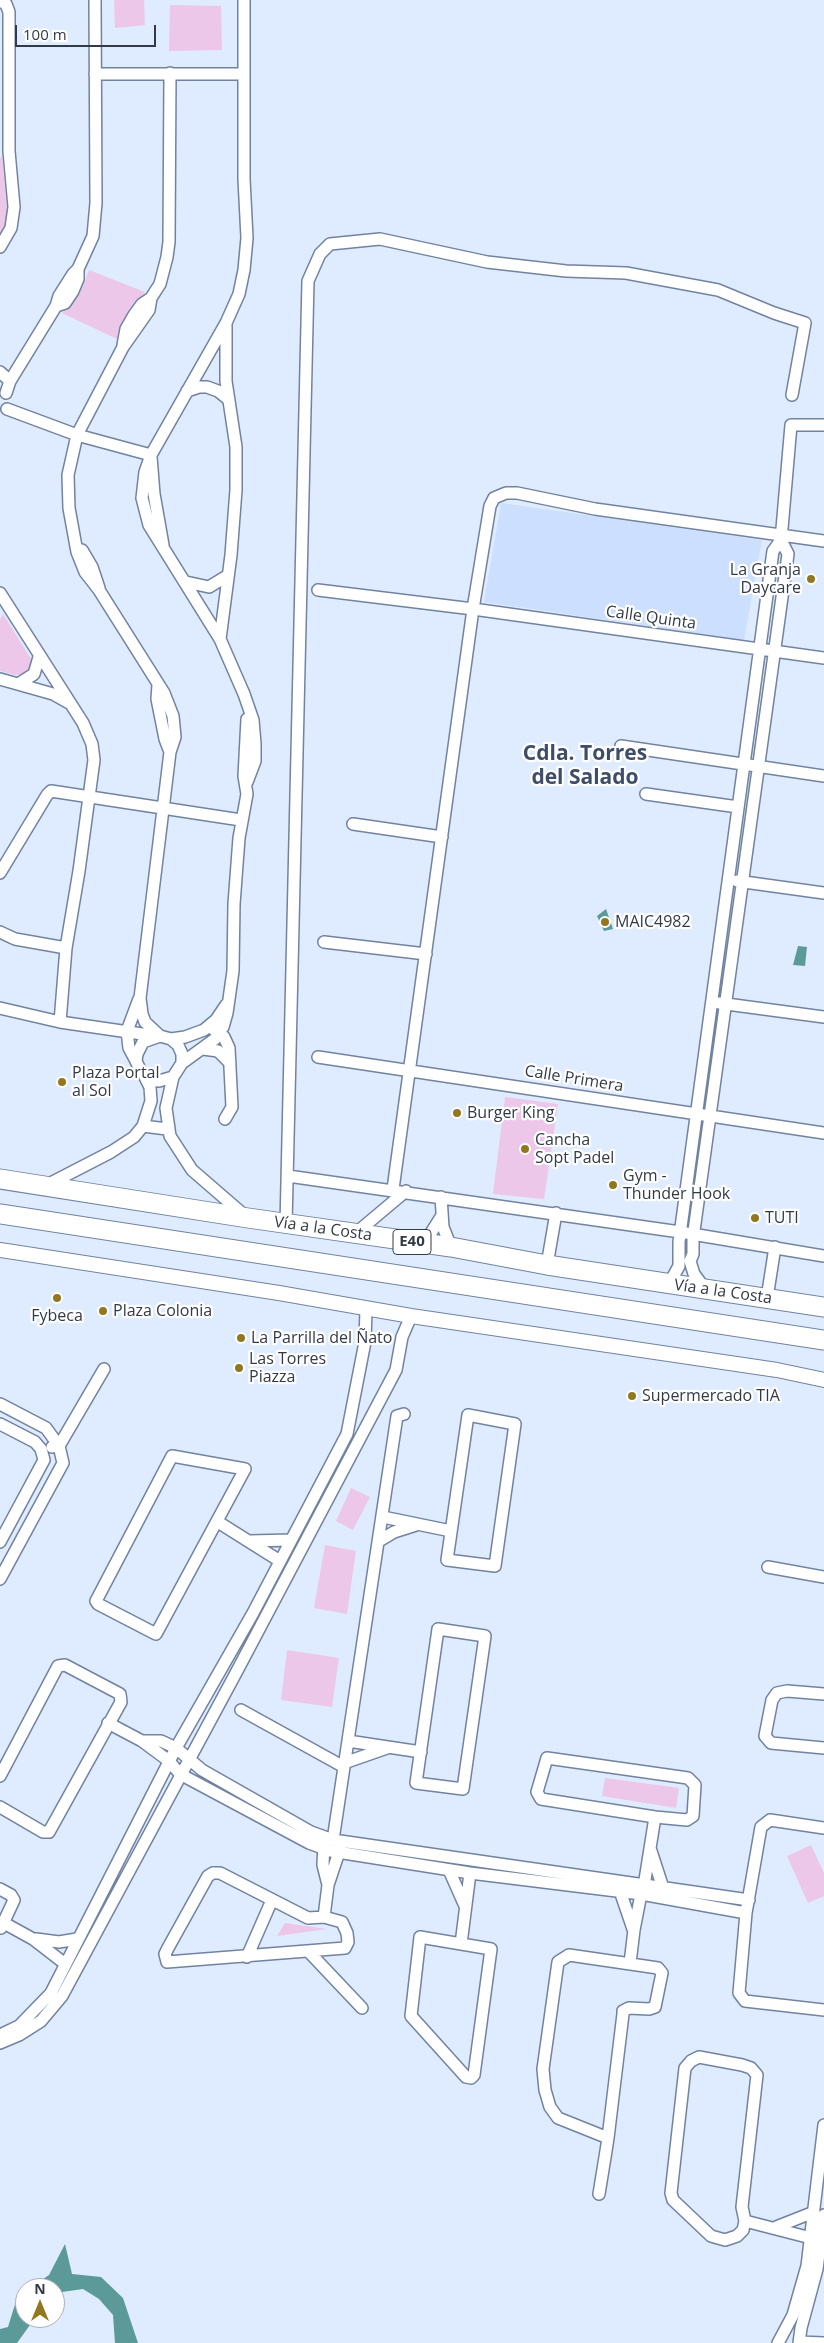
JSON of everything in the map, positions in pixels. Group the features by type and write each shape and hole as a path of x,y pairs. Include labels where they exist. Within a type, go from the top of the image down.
{"highway":[{"name":"Vía a la Costa","path":"0,1179 286,1224 451,1247 547,1265 824,1307"},
{"name":"Vía a la Costa","path":"0,1214 824,1340"}],"street":[{"path":"95,0 96,203 93,236 78,269 78,279 73,291 65,303 56,306 3,391 10,401 4,412 151,455"},
{"path":"244,0 243,74 247,238 244,270 239,294 226,323 151,455 154,494 164,549 220,639 235,670 253,720 255,761 247,782 241,820 234,904 233,971 225,1020 220,1033 203,1050 182,1063 173,1077 166,1108 167,1129 174,1144 192,1170 248,1218"},
{"path":"0,1 6,4 9,12 8,110 4,149 14,207 11,228 0,247"},
{"path":"45,1186 111,1152 134,1137 143,1126 152,1101 146,1077 129,1048 127,1031 140,998 165,807 170,752 165,739 157,699 158,685 99,590 85,572 77,552 77,541 70,508 68,475 77,434 123,347 126,329 142,304 151,298 160,284 170,242 170,73"},
{"path":"96,74 243,74"},
{"path":"0,130 8,110"},
{"path":"286,1224 308,281 320,254 330,244 380,240 487,262 566,270 626,273 718,290 774,313 805,323 792,395"},
{"path":"220,639 232,547 236,490 236,447 228,399 224,357 226,323"},
{"path":"0,372 10,381"},
{"path":"187,391 199,386 208,387 218,391 228,399"},
{"path":"706,1289 694,1274 690,1260 694,1254 693,1236 776,652 788,554 782,537 791,425 824,425"},
{"path":"393,1190 473,609 490,506 494,498 499,494 517,494 595,509 782,537 824,541"},
{"path":"669,1284 679,1266 680,1232 773,551 782,537"},
{"path":"186,582 209,587 227,576"},
{"name":"Calle Quinta","path":"318,590 473,609 824,658"},
{"path":"0,593 83,723 92,744 94,760 79,871 66,948 60,1022"},
{"path":"20,684 34,674 40,657"},
{"path":"0,680 53,694 71,705"},
{"path":"621,746 824,776"},
{"path":"0,873 47,795 57,791 241,820"},
{"path":"646,794 738,807"},
{"path":"352,824 442,837"},
{"path":"728,880 824,893"},
{"path":"0,932 15,939 66,948"},
{"path":"324,942 426,954"},
{"path":"140,998 145,1022 162,1037 178,1045 182,1054 182,1063"},
{"path":"136,1061 139,1048 143,1042 162,1037 195,1035 209,1026 229,999"},
{"path":"712,1002 824,1017"},
{"path":"0,1008 60,1022 162,1037"},
{"path":"209,1026 220,1033 227,1042 232,1107 225,1119"},
{"path":"203,1050 218,1051 230,1063"},
{"name":"Calle Primera","path":"318,1056 824,1134"},
{"path":"146,1077 159,1081 173,1077"},
{"path":"143,1126 167,1129"},
{"path":"288,1176 556,1213 824,1256"},
{"path":"356,1233 406,1191"},
{"path":"441,1196 441,1217 446,1241 451,1247"},
{"path":"547,1265 556,1213"},
{"path":"424,1244 441,1217"},
{"path":"767,1298 775,1247"},
{"path":"0,1250 411,1316 777,1370 824,1380"},
{"path":"0,2035 19,2026 56,1994 64,1963 169,1761 271,1578 347,1434 365,1342 366,1309"},
{"path":"0,2043 19,2035 41,2021 109,1907 180,1774 190,1759 396,1370 402,1337 411,1316"},
{"path":"59,1446 104,1369"},
{"path":"777,1370 824,1372"},
{"path":"0,1404 46,1428 59,1446 63,1463 0,1579"},
{"path":"324,1917 332,1844 398,1416 404,1414"},
{"path":"468,1415 515,1424 495,1566 447,1560 451,1531 468,1415"},
{"path":"0,1424 35,1442 41,1449 44,1460 0,1542"},
{"path":"41,1449 59,1446"},
{"path":"172,1456 245,1469 218,1522 158,1633 152,1633 97,1603 96,1600 172,1456"},
{"path":"383,1516 451,1531"},
{"path":"218,1522 280,1561"},
{"path":"379,1541 394,1532 417,1525"},
{"path":"248,1541 291,1540"},
{"path":"768,1567 824,1577"},
{"path":"271,1578 283,1584"},
{"path":"438,1629 485,1636 463,1789 416,1783 420,1752 438,1629"},
{"path":"0,1776 56,1668 61,1664 120,1694 121,1702 49,1832 43,1832 0,1807"},
{"path":"824,1694 787,1690 777,1693 772,1700 765,1736 771,1743 824,1748"},
{"path":"241,1710 344,1765 389,1747"},
{"path":"108,1723 142,1742 169,1761 180,1774 332,1844 470,1873 515,1873 694,1898 748,1900"},
{"path":"348,1740 420,1752"},
{"path":"142,1742 161,1741 176,1748 202,1770 332,1844 620,1892 663,1888 746,1913"},
{"path":"550,1758 688,1778 695,1785 692,1816 687,1820 654,1816 541,1799 537,1792 544,1761 550,1758"},
{"path":"630,1963 654,1816"},
{"path":"824,1828 774,1821 763,1824 746,1913 739,1993 740,1998 745,2001 824,2010"},
{"path":"328,1885 323,1865 332,1844"},
{"path":"650,1847 663,1888"},
{"path":"449,1870 465,1908"},
{"path":"220,1873 308,1918 324,1917 342,1922 347,1932 348,1942 345,1948 169,1964 165,1954 210,1874 220,1873"},
{"path":"461,1944 470,1873"},
{"path":"0,1889 11,1895 14,1900 2,1926 33,1939 64,1963"},
{"path":"620,1892 634,1930"},
{"path":"246,1957 272,1900"},
{"path":"97,1901 109,1907"},
{"path":"420,1937 461,1944 490,1949 474,2075 471,2078 466,2077 411,2016 420,1937"},
{"path":"33,1939 59,1942 77,1939"},
{"path":"309,1952 362,2008"},
{"path":"599,2194 608,2138 623,2011 629,2008 649,2009 656,2006 662,1971 658,1968 630,1963 569,1955 561,1958 558,1962 544,2059 545,2090 553,2114 608,2138"},
{"path":"700,2058 751,2068 757,2075 742,2207 745,2221 742,2230 737,2236 725,2240 711,2236 673,2200 671,2193 685,2068 691,2061 700,2058"},
{"path":"824,2125 819,2213 800,2342 824,2343"},
{"path":"776,2227 819,2213"},
{"path":"778,2343 781,2333 794,2315 812,2267 810,2238 819,2213"},
{"path":"745,2221 776,2227 810,2238"}],"shaded area":[{"path":"114,0 144,0 145,25 115,28"},
{"path":"170,5 221,6 222,50 169,51"},
{"path":"2,155 8,222 0,236 0,159"},
{"path":"89,270 145,292 127,316 117,339 62,313 80,293"},
{"path":"501,503 762,540 744,640 484,602"},
{"path":"3,614 33,662 32,669 26,674 16,675 0,671 0,619"},
{"name":"MAIC4982","path":"606,909 613,929 604,931 597,916"},
{"path":"798,946 807,947 805,966 793,965"},
{"name":"Cancha Sopt Padel","path":"505,1097 558,1104 544,1199 493,1194"},
{"path":"351,1488 370,1497 353,1530 336,1521"},
{"path":"325,1545 356,1551 347,1614 314,1608"},
{"path":"287,1650 339,1658 332,1707 281,1700"},
{"path":"605,1778 679,1788 676,1808 602,1796"},
{"path":"811,1845 824,1873 824,1896 808,1903 787,1856"},
{"path":"285,1923 327,1929 277,1936"},
{"path":"65,2244 72,2274 101,2277 123,2298 138,2343 115,2343 113,2315 99,2299 83,2289 65,2292 65,2278 45,2278 49,2275"},
{"path":"15,2304 15,2328 28,2328 17,2343 0,2343 0,2329 8,2327"}],"place":[{"name":"La Granja Daycare","path":"811,579"},
{"name":"MAIC4982","path":"605,922"},
{"name":"Plaza Portal al Sol","path":"62,1082"},
{"name":"Burger King","path":"457,1113"},
{"name":"Cancha Sopt Padel","path":"525,1149"},
{"name":"Gym - Thunder Hook","path":"613,1185"},
{"name":"TUTI","path":"755,1218"},
{"name":"Fybeca","path":"57,1298"},
{"name":"Plaza Colonia","path":"103,1311"},
{"name":"La Parrilla del Ñato","path":"241,1338"},
{"name":"Las Torres Piazza","path":"239,1368"},
{"name":"Supermercado TIA","path":"632,1396"}],"district":[{"name":"Cdla. Torres del Salado","path":"585,766"}]}
